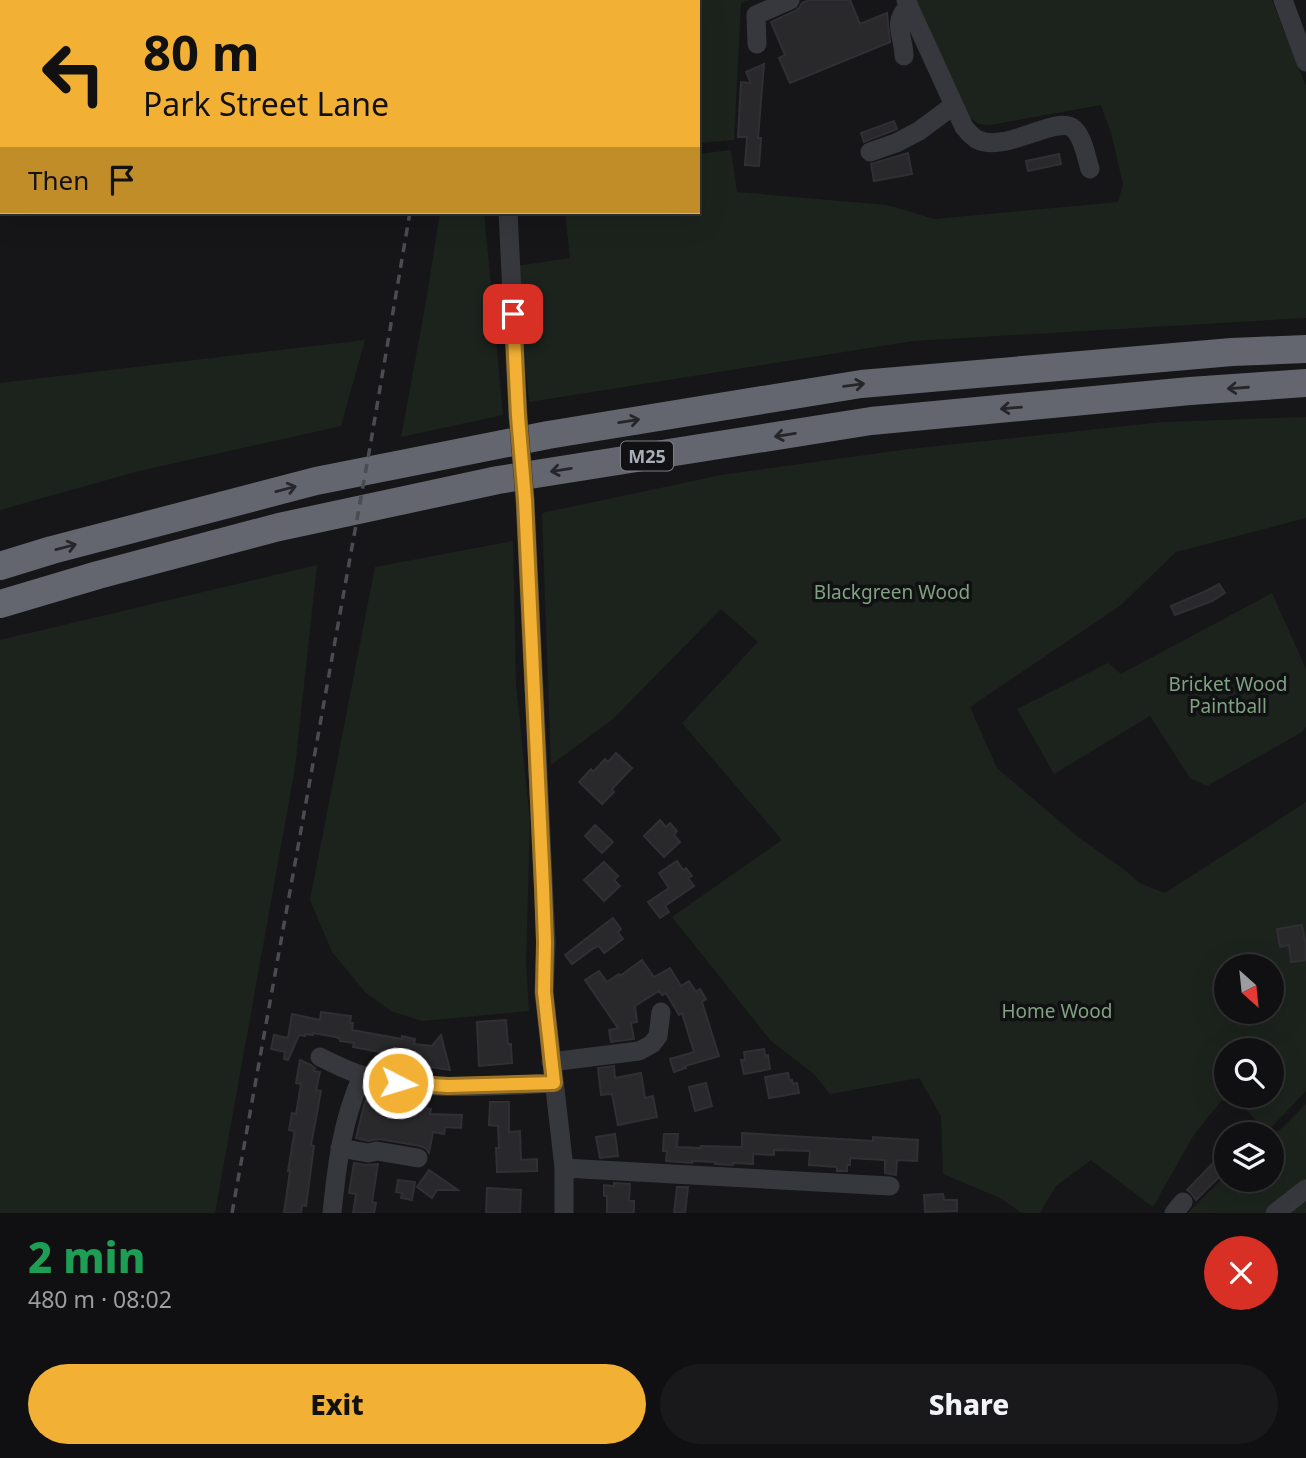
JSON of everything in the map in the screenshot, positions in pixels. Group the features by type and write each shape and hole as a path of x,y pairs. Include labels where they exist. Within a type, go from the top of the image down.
{"highway":[{"name":"M25","path":"0,566 316,481 561,432 861,384 1218,353 1306,349"},
{"name":"M25","path":"0,604 279,527 498,480 871,421 1190,391 1306,383"}],"street":[{"path":"757,44 755,15 790,0"},
{"path":"1283,0 1306,62"},
{"path":"904,56 898,29 907,3"},
{"path":"907,3 964,127 976,139 992,143 1022,138 1057,125 1068,125 1076,131 1081,140 1090,169"},
{"path":"870,152 919,131 954,105"},
{"path":"508,214 525,500 545,928 544,992 564,1168 564,1213"},
{"path":"551,1062 639,1051 652,1044 658,1036 661,1012"},
{"path":"320,1057 362,1076 398,1083 429,1086 554,1083"},
{"path":"332,1213 340,1148 353,1097 362,1076"},
{"path":"340,1148 418,1158"},
{"path":"564,1168 890,1186"},
{"path":"1275,1213 1306,1189"}],"green space":[{"path":"700,0 749,0 741,3 734,140 700,143"},
{"path":"915,0 1272,0 1306,86 1306,318 913,341 529,402 516,266 570,258 565,214 700,214 700,154 731,150 737,192 887,205 934,219 1118,202 1123,184 1111,133 1101,105 990,125 979,124 970,118"},
{"path":"440,214 484,214 503,415 401,437"},
{"path":"365,340 341,426 139,471 0,510 0,383"},
{"path":"1306,417 1306,518 1176,552 1121,605 970,707 997,768 1078,837 1141,884 1165,893 1306,802 1306,1091 1276,1122 1257,1122 1245,1108 1284,1108 1284,1038 1214,1038 1215,1108 1193,1136 1153,1207 1091,1160 1056,1186 1040,1213 1022,1213 1000,1198 943,1174 941,1116 919,1078 830,1094 814,1074 771,1041 672,917 782,840 682,723 758,642 721,609 613,719 551,765 542,513 721,475 909,449 1163,422"},
{"path":"513,541 516,684 530,821 526,963 529,1011 422,1021 391,1011 365,992 332,952 310,900 375,567"},
{"path":"317,565 295,768 215,1213 0,1213 0,640"},
{"name":"Bricket Wood Paintball","path":"1272,593 1306,669 1306,727 1302,732 1207,786 1190,778 1150,716 1054,774 1017,709 1108,663 1121,674"},
{"path":"1306,1104 1306,1213 1188,1213 1214,1187 1214,1192 1284,1192 1284,1126"}],"building":[{"path":"809,0 850,0 860,24 887,13 890,42 790,83 779,58 785,55 771,22 795,11"},
{"path":"764,64 758,138 761,138 759,166 745,165 747,137 738,137 741,82 751,83 746,72"},
{"path":"894,121 897,129 864,142 861,133"},
{"path":"908,153 912,174 874,181 871,164"},
{"path":"1059,154 1061,164 1028,171 1026,161"},
{"path":"1219,584 1225,593 1175,615 1171,606"},
{"path":"616,753 632,768 602,804 579,782 591,769 593,772 605,759 608,762"},
{"path":"660,820 666,827 670,823 677,831 674,835 680,842 664,857 644,836"},
{"path":"595,825 613,842 602,853 585,836"},
{"path":"677,861 683,870 686,868 692,876 688,878 694,886 665,906 669,912 660,918 648,902 669,888 659,873"},
{"path":"604,862 618,876 614,880 620,886 604,901 584,880"},
{"path":"613,918 621,929 618,932 623,939 604,953 599,946 594,948 572,964 565,955"},
{"path":"1302,925 1306,960 1291,962 1289,945 1280,947 1277,929"},
{"path":"642,960 654,977 670,968 681,986 689,981 696,992 700,989 706,999 702,1002 719,1056 674,1072 670,1059 694,1052 682,1013 679,1015 666,993 662,995 659,991 635,1006 637,1022 631,1023 634,1039 611,1042 609,1030 618,1028 585,980 599,971 607,982"},
{"path":"321,1012 351,1016 352,1030 402,1039 402,1036 415,1039 414,1044 432,1046 441,1035 450,1070 384,1058 385,1053 353,1047 354,1043 313,1033 299,1035 288,1060 284,1059 285,1052 271,1049 274,1035 288,1038 292,1014 320,1020"},
{"path":"506,1020 512,1063 479,1066 477,1022"},
{"path":"764,1049 765,1056 768,1055 770,1069 744,1074 741,1060 745,1060 744,1052"},
{"path":"300,1060 315,1068 314,1071 320,1072 316,1090 321,1091 311,1145 314,1146 306,1206 302,1205 301,1213 284,1213 294,1135 294,1131 289,1130 292,1113 296,1114 301,1084 296,1083"},
{"path":"614,1066 615,1078 641,1073 645,1098 653,1096 657,1117 618,1125 612,1094 601,1095 598,1068"},
{"path":"788,1073 790,1081 797,1083 799,1093 769,1098 765,1077"},
{"path":"706,1083 712,1106 695,1111 689,1087"},
{"path":"365,1101 420,1111 421,1107 431,1109 430,1114 462,1115 461,1128 445,1127 444,1134 433,1132 429,1153 420,1146 356,1138"},
{"path":"490,1102 509,1102 509,1132 520,1131 521,1160 537,1159 537,1171 497,1172 498,1126 489,1125"},
{"path":"742,1133 873,1141 873,1137 918,1140 917,1161 897,1160 896,1175 885,1173 885,1160 850,1158 847,1171 837,1171 837,1167 809,1165 810,1151 774,1150 774,1155 753,1154 753,1164 733,1165 666,1161 667,1151 663,1151 664,1134 678,1134 677,1147 701,1148 742,1147"},
{"path":"615,1134 618,1156 600,1158 596,1137"},
{"path":"1214,1162 1214,1182 1196,1200 1187,1190"},
{"path":"354,1163 378,1164 372,1202 376,1203 374,1213 353,1213 356,1194 349,1193"},
{"path":"429,1170 458,1190 437,1190 432,1198 417,1187"},
{"path":"398,1180 415,1182 412,1200 401,1198 402,1193 396,1192"},
{"path":"614,1183 630,1184 629,1201 634,1201 634,1213 607,1213 604,1185 614,1186"},
{"path":"677,1187 688,1187 685,1213 674,1213"},
{"path":"487,1188 521,1190 520,1213 486,1213"},
{"path":"943,1194 944,1200 957,1200 957,1211 925,1212 924,1195"}],"railway":[{"path":"232,1213 410,214"}],"route":[{"path":"398,1083 429,1086 554,1083 544,992 543,887 525,500 513,314"}],"park label":[{"name":"Blackgreen Wood","path":"892,592"},
{"name":"Home Wood","path":"1057,1011"}]}
